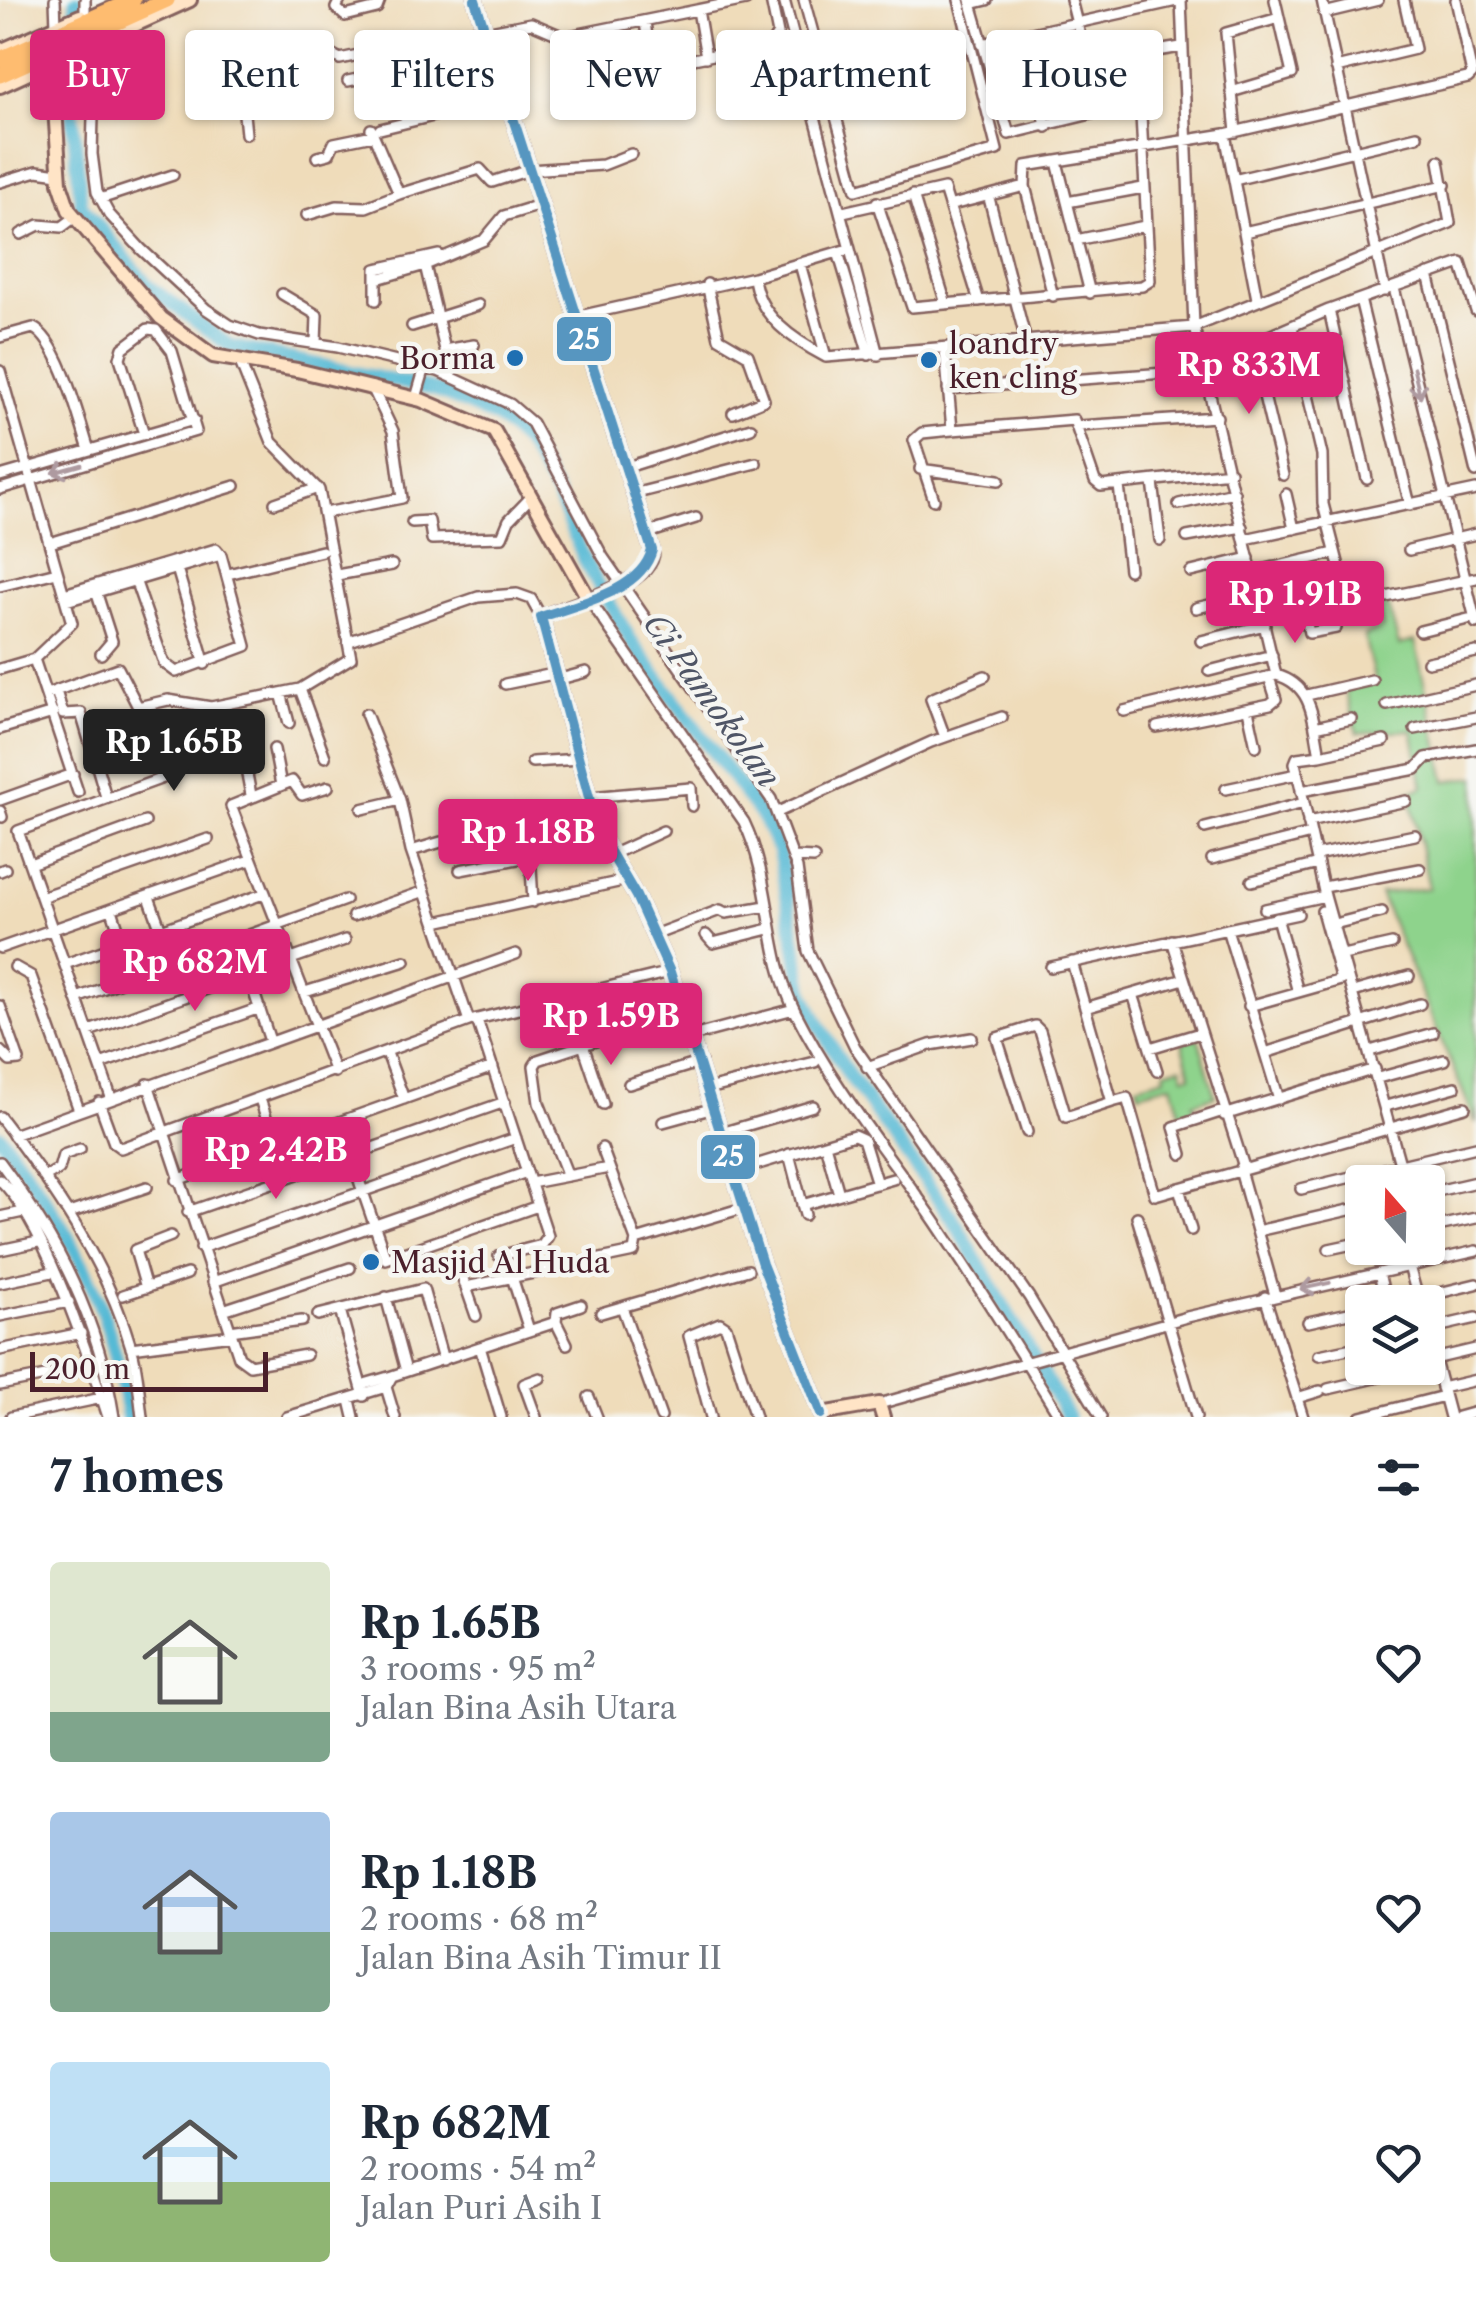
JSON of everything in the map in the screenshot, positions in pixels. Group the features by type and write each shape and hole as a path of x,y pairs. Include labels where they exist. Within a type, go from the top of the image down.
{"highway":[{"path":"86,25 114,0"},
{"path":"86,25 134,0"},
{"path":"86,25 168,0"},
{"path":"0,60 30,51"},
{"path":"0,75 30,58"}],"street":[{"path":"55,0 58,30"},
{"path":"86,25 190,0"},
{"path":"340,0 337,12 345,16 377,8 380,0"},
{"path":"600,30 746,0"},
{"path":"696,60 775,42 778,34 771,0"},
{"path":"784,0 841,207 843,250 874,355"},
{"path":"804,0 856,190"},
{"path":"841,207 856,190 997,150 959,0"},
{"path":"986,59 970,2 987,0"},
{"path":"1071,0 1079,30"},
{"path":"982,44 1181,0 1194,327 1272,655 1274,702 1157,727"},
{"path":"1231,92 1292,74 1276,0"},
{"path":"1322,0 1375,251 1390,289 1475,619 1420,631"},
{"path":"1324,13 1378,0"},
{"path":"1336,68 1415,49 1404,0"},
{"path":"1052,296 1023,168 1230,133 1468,78 1472,74 1456,0"},
{"path":"480,1 485,30 526,23 550,34"},
{"path":"698,10 706,58"},
{"path":"1257,300 1234,180 1226,33 1279,18"},
{"path":"645,21 646,30"},
{"path":"1462,35 1476,35"},
{"path":"0,51 30,46"},
{"path":"1163,51 1181,47"},
{"path":"246,134 240,75 330,53 340,59 354,56"},
{"path":"0,86 30,64"},
{"path":"348,81 354,80"},
{"path":"59,120 59,174 74,218 116,270 179,334 213,356 417,396 494,431 592,596 744,822 756,850 769,929 794,1009 842,1097 936,1224 1060,1417"},
{"path":"92,120 92,166 100,199 141,248 217,317 259,336 316,343 424,370 510,404 532,423 619,586 778,812 794,858 808,951 867,1067 1029,1296 1059,1353 1101,1417"},
{"path":"317,158 327,155 334,143 419,120"},
{"path":"513,120 648,534 652,563 644,574 541,617"},
{"path":"1004,120 1009,134 1076,120"},
{"path":"1045,120 1047,127"},
{"path":"877,202 907,301 916,307 1090,293 1150,281 1141,120"},
{"path":"375,131 399,194"},
{"path":"1234,180 1417,136"},
{"path":"307,215 337,206 366,207 480,169 492,182 529,170 602,165 631,154"},
{"path":"754,276 760,302 776,322 796,341 826,357 1194,327 1450,223 1439,161"},
{"path":"1057,162 1090,293"},
{"path":"0,182 37,170 59,174"},
{"path":"100,199 173,175"},
{"path":"1244,232 1444,185"},
{"path":"952,205 1025,186"},
{"path":"841,207 944,188 980,301"},
{"path":"1067,202 1144,188"},
{"path":"913,195 946,304"},
{"path":"989,198 1026,341"},
{"path":"376,300 378,278 374,271 379,268 442,255 484,240 509,214 540,205"},
{"path":"22,234 39,225 62,227 74,218"},
{"path":"1076,240 1145,226"},
{"path":"575,317 754,276 843,250"},
{"path":"378,278 425,266 442,255"},
{"path":"800,264 826,357"},
{"path":"948,389 1205,367 1328,310 1463,264 1476,312"},
{"path":"425,266 447,352 474,344"},
{"path":"1428,274 1476,472"},
{"path":"708,284 719,338 748,355 764,400 733,413"},
{"path":"282,294 317,315 316,343"},
{"path":"1360,299 1410,505"},
{"path":"412,326 478,305"},
{"path":"1328,310 1366,478"},
{"path":"0,337 34,328 44,334 65,377 88,450"},
{"path":"0,489 195,432 170,346 156,330 148,329 124,348 120,358 144,434"},
{"path":"1196,608 1301,595 1342,585 1323,504 1322,456 1293,329"},
{"path":"1252,346 1283,476"},
{"path":"945,350 952,430"},
{"path":"52,692 118,668 138,706 168,700 211,708 300,689 349,662 350,641 318,488 272,442 240,362"},
{"path":"417,396 424,370"},
{"path":"0,371 71,627 34,660 0,669"},
{"path":"325,513 402,498 393,431 372,388"},
{"path":"934,500 920,470 916,436 1068,420 1079,426 1217,417"},
{"path":"0,476 194,420"},
{"path":"1079,426 1097,484 1119,486 1230,472"},
{"path":"624,468 751,428"},
{"path":"114,443 117,455"},
{"path":"633,494 756,463"},
{"path":"920,470 999,480"},
{"path":"1153,482 1160,540"},
{"path":"50,543 235,486"},
{"path":"1119,486 1129,570"},
{"path":"276,503 318,488"},
{"path":"1245,539 1476,490"},
{"path":"1179,504 1234,492"},
{"path":"1286,494 1294,529"},
{"path":"498,548 509,520 530,496"},
{"path":"648,534 696,518"},
{"path":"412,522 429,521 432,540 502,537"},
{"path":"1187,537 1242,528"},
{"path":"1409,550 1476,534"},
{"path":"228,574 322,551"},
{"path":"1253,572 1335,553"},
{"path":"65,598 134,577 176,565 221,554 246,646 176,672 165,666 134,577"},
{"path":"1191,572 1250,558"},
{"path":"176,565 205,664"},
{"path":"337,575 392,565"},
{"path":"0,586 57,572"},
{"path":"1386,597 1476,578"},
{"path":"95,589 112,641 101,654"},
{"path":"350,641 463,602 500,594 530,598 541,617 559,676 598,832 627,880 670,972 701,1062 743,1208 814,1415 881,1410 1167,1322 1414,1265"},
{"path":"1301,595 1309,633 1336,628"},
{"path":"1200,641 1265,626"},
{"path":"1428,662 1476,652"},
{"path":"1209,671 1272,655"},
{"path":"34,660 64,715 81,713 106,797"},
{"path":"505,684 586,672"},
{"path":"945,737 931,703 933,696 984,676"},
{"path":"1124,711 1273,676 1295,680 1307,695 1320,754"},
{"path":"1307,695 1372,680"},
{"path":"1387,705 1476,685"},
{"path":"300,689 325,757"},
{"path":"52,692 54,714 78,792"},
{"path":"282,693 289,723"},
{"path":"1248,710 1256,746"},
{"path":"0,729 54,714"},
{"path":"366,714 400,800 411,851 455,976 493,1067 538,1206 547,1243 499,1256"},
{"path":"778,812 945,737 1002,717"},
{"path":"1415,729 1476,717"},
{"path":"1315,728 1351,719"},
{"path":"1384,741 1297,758 1297,774 1400,1164"},
{"path":"274,749 281,785"},
{"path":"1302,791 1416,768 1426,758 1476,749"},
{"path":"111,1097 20,828 174,774 167,752"},
{"path":"532,762 580,759"},
{"path":"246,769 252,795"},
{"path":"0,800 73,774"},
{"path":"1226,790 1297,774"},
{"path":"328,787 304,795 294,781 231,806 274,926 305,992 335,1072"},
{"path":"590,797 691,788 692,806"},
{"path":"362,810 400,800"},
{"path":"1205,828 1304,802"},
{"path":"1308,822 1406,802"},
{"path":"528,811 528,857 534,902"},
{"path":"30,864 145,822"},
{"path":"611,855 663,831"},
{"path":"468,840 529,834"},
{"path":"1212,859 1310,834"},
{"path":"1252,881 1414,835"},
{"path":"42,896 208,838"},
{"path":"411,851 441,842"},
{"path":"460,870 528,857"},
{"path":"794,858 814,858"},
{"path":"0,948 250,860"},
{"path":"1266,909 1420,868"},
{"path":"436,922 627,880"},
{"path":"354,916 425,891"},
{"path":"65,964 262,894"},
{"path":"149,897 162,930"},
{"path":"77,998 346,900"},
{"path":"654,935 720,910 726,913 766,906"},
{"path":"112,910 123,944"},
{"path":"1249,1006 1341,980 1322,911"},
{"path":"1334,924 1382,912"},
{"path":"1051,967 1298,914"},
{"path":"1276,918 1298,992"},
{"path":"706,936 713,943 769,929"},
{"path":"1227,929 1278,1098"},
{"path":"89,1031 344,940"},
{"path":"1172,940 1257,1231 1303,1417"},
{"path":"1342,955 1392,944"},
{"path":"13,1135 516,954"},
{"path":"305,992 405,961"},
{"path":"1072,962 1112,1102"},
{"path":"15,967 31,976 79,1110"},
{"path":"99,1102 117,1148 473,1021 670,972"},
{"path":"248,974 270,1041"},
{"path":"1353,992 1408,976"},
{"path":"1085,1008 1184,978"},
{"path":"1133,994 1157,1071"},
{"path":"1265,1053 1420,1004"},
{"path":"0,1008 19,1054 12,1062 0,1051"},
{"path":"100,1064 260,1008"},
{"path":"692,1036 794,1009"},
{"path":"568,1176 539,1103 534,1066 538,1060 684,1012"},
{"path":"1027,1132 998,1038 1034,1026 1040,1031 1066,1117 1128,1098 1155,1195 1227,1174 1238,1162 1465,1107"},
{"path":"1150,1048 1200,1033"},
{"path":"1370,1051 1433,1033"},
{"path":"867,1067 930,1044 972,1038"},
{"path":"583,1045 603,1104"},
{"path":"387,1053 404,1099"},
{"path":"1182,1154 1174,1127 1373,1073 1444,1060"},
{"path":"629,1084 701,1062"},
{"path":"708,1089 815,1062"},
{"path":"177,1180 493,1067"},
{"path":"148,1084 188,1212 231,1333 247,1364 306,1356"},
{"path":"1386,1106 1455,1087"},
{"path":"260,1099 275,1144"},
{"path":"188,1212 505,1102"},
{"path":"721,1133 813,1106"},
{"path":"1197,1107 1201,1119"},
{"path":"664,1122 714,1108"},
{"path":"0,1117 69,1214 132,1348 142,1417"},
{"path":"338,1122 386,1259 538,1206"},
{"path":"732,1172 850,1135 861,1136 877,1184"},
{"path":"201,1248 516,1138"},
{"path":"824,1144 839,1194"},
{"path":"1301,1189 1476,1147"},
{"path":"45,1177 59,1169 62,1156 80,1148"},
{"path":"466,1288 624,1256 637,1248 602,1148"},
{"path":"789,1154 804,1210 839,1194 893,1179"},
{"path":"0,1162 30,1200 85,1302 106,1364 111,1417"},
{"path":"531,1183 609,1168"},
{"path":"213,1282 527,1172"},
{"path":"1445,1189 1476,1182"},
{"path":"2,1183 22,1212 68,1302 111,1417"},
{"path":"69,1214 147,1187"},
{"path":"1180,1188 1191,1230"},
{"path":"636,1240 743,1208"},
{"path":"0,1217 22,1212"},
{"path":"1257,1231 1345,1212"},
{"path":"1137,1217 1196,1417"},
{"path":"1445,1224 1476,1218"},
{"path":"146,1288 134,1250 171,1236"},
{"path":"0,1250 38,1242"},
{"path":"1328,1249 1345,1246"},
{"path":"1445,1259 1476,1252"},
{"path":"1409,1266 1414,1285"},
{"path":"460,1267 476,1316"},
{"path":"223,1310 350,1268"},
{"path":"601,1313 748,1270"},
{"path":"0,1283 52,1272"},
{"path":"1379,1272 1382,1285"},
{"path":"123,1295 187,1274"},
{"path":"512,1277 529,1330"},
{"path":"1445,1293 1476,1284"},
{"path":"318,1316 423,1288 444,1360"},
{"path":"386,1298 406,1371"},
{"path":"0,1316 68,1302"},
{"path":"567,1344 556,1322 557,1313 581,1305"},
{"path":"622,1307 661,1417"},
{"path":"340,1310 362,1391"},
{"path":"1308,1322 1345,1314"},
{"path":"1445,1327 1476,1318"},
{"path":"132,1348 302,1320"},
{"path":"288,1417 314,1413 350,1400 392,1376 556,1322"},
{"path":"712,1417 688,1336 720,1324 726,1327 755,1417"},
{"path":"0,1350 81,1333"},
{"path":"480,1347 501,1417"},
{"path":"1445,1359 1476,1349"},
{"path":"1319,1355 1345,1350"},
{"path":"0,1385 91,1366"},
{"path":"392,1376 386,1387 396,1417"},
{"path":"536,1417 524,1384 540,1378"},
{"path":"1361,1417 1476,1380"},
{"path":"1297,1398 1345,1385"},
{"path":"1440,1385 1450,1417"},
{"path":"362,1391 386,1387"},
{"path":"589,1397 596,1417"},
{"path":"10,1417 102,1398"},
{"path":"350,1400 354,1417"},
{"path":"1458,1417 1476,1412"}],"green space":[{"path":"1387,601 1399,645 1415,641 1446,781 1476,777 1476,1123 1380,894 1429,888 1409,792 1423,787 1412,730 1357,733 1345,688 1375,681 1364,636 1382,627 1375,605"},
{"path":"1198,1037 1215,1096 1193,1103 1197,1116 1182,1120 1172,1084 1139,1093 1137,1085 1165,1077 1164,1071 1181,1066 1184,1076 1191,1075 1182,1042"}],"waterway":[{"name":"Ci Pamokolan","path":"76,0 71,97 81,205 148,286 230,346 436,390 498,418 526,443 556,493 586,563 634,646 763,818 779,851 804,994 820,1027 848,1074 954,1221 1068,1417"},
{"path":"0,1136 47,1203 84,1268 110,1336 128,1417"}],"transit line":[{"name":"25","path":"475,0 652,550 646,564 622,586 541,617"},
{"name":"25","path":"541,617 598,831 636,896 670,972 762,1264 821,1414"}],"place":[{"name":"Borma","path":"515,358"},
{"name":"loandry ken cling","path":"929,360"},
{"name":"Masjid Al Huda","path":"371,1262"}]}
